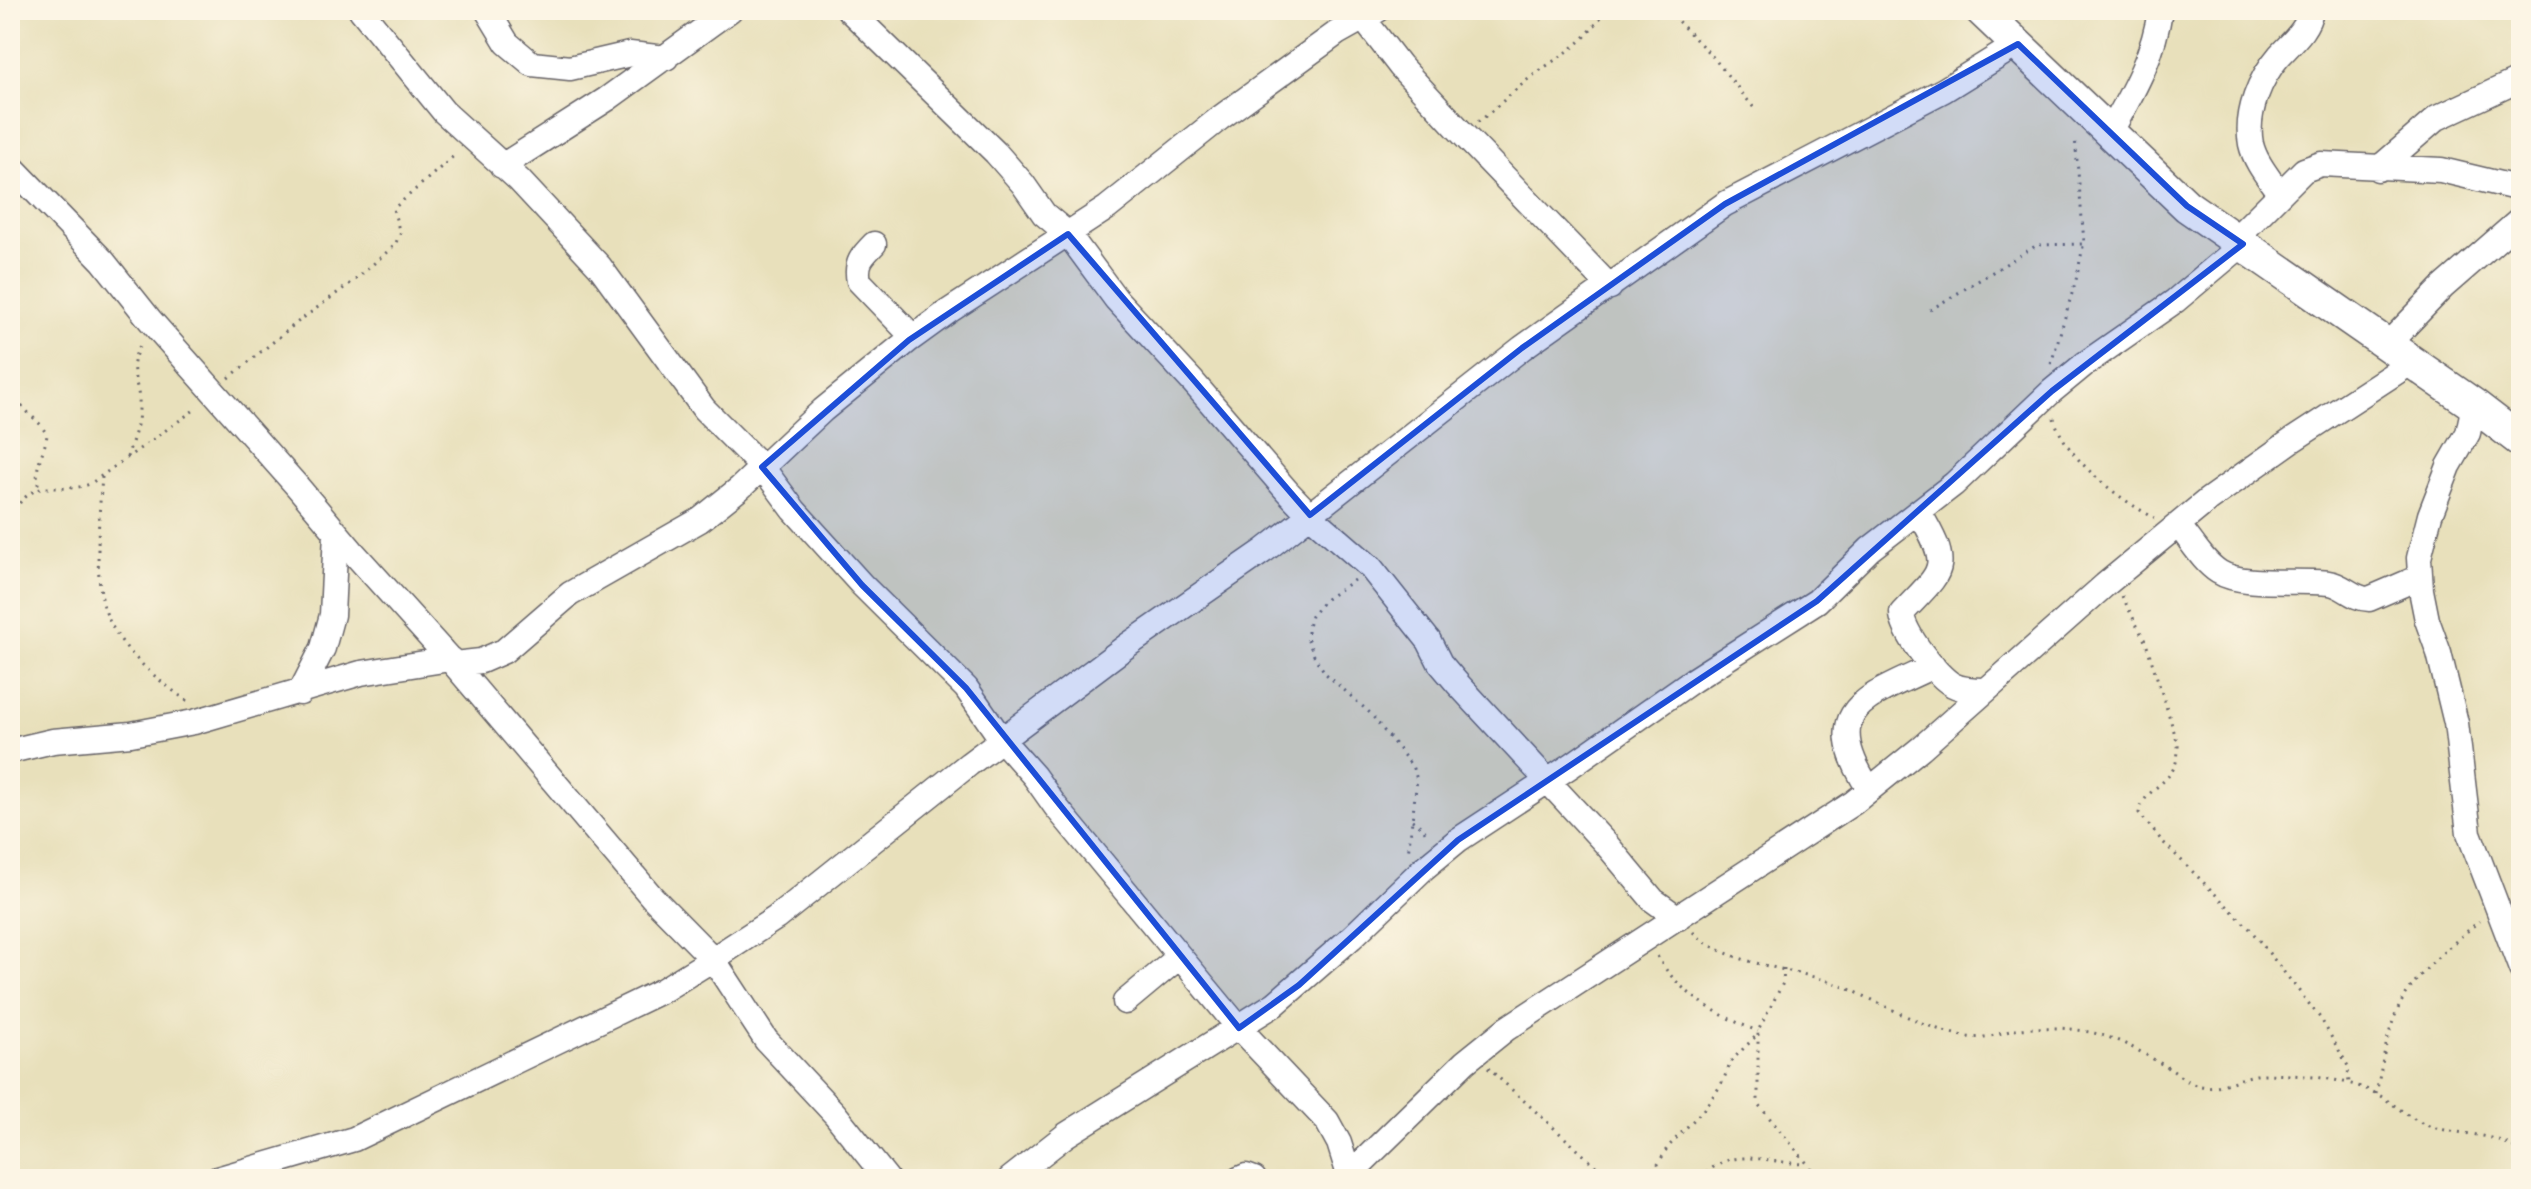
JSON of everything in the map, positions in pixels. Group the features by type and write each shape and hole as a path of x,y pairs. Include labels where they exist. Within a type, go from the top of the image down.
{"street":[{"path":"361,10 444,112 519,180 600,267 704,409 762,467 794,510 851,574 966,688 1002,740 1179,957 1239,1028 1327,1121 1339,1143 1347,1177"},
{"path":"487,10 507,43 532,64 570,68 630,54 666,58"},
{"path":"502,166 607,99 730,10"},
{"path":"849,10 961,117 1023,184 1044,214 1068,234 1116,299 1310,515 1371,568 1429,641 1440,663 1457,683 1653,900 1680,917"},
{"path":"1981,10 2187,206 2521,441"},
{"path":"2110,133 2146,66 2160,10"},
{"path":"2279,193 2260,165 2251,143 2252,115 2258,87 2272,64 2309,22 2311,10"},
{"path":"10,751 53,741 131,734 214,717 361,673 481,661 504,651 570,594 700,520 834,400 913,337 1107,208 1220,118 1364,13 1400,66 1610,287"},
{"path":"217,1179 354,1139 663,990 713,959 776,918 1128,645 1265,550 1522,348 1725,204 1944,90 2018,44"},
{"path":"2378,169 2437,118 2521,79"},
{"path":"1010,1179 1066,1135 1239,1028 1299,985 1458,840 1693,680 1817,601 1870,549 1954,484 2052,391 2086,363 2175,301 2239,242 2279,193 2304,170 2321,164 2441,170 2521,189"},
{"path":"10,165 103,261 155,326 452,662 652,897 713,959 766,1040 835,1114 887,1179"},
{"path":"1347,1177 1473,1056 1506,1029 1828,820 1869,789 2112,579 2400,353 2443,287 2521,219"},
{"path":"874,244 858,262 856,270 859,281 913,337"},
{"path":"2474,405 2468,433 2449,466 2430,515 2419,558 2420,577 2427,620 2439,653 2456,723 2469,833 2521,969"},
{"path":"1919,512 1935,540 1940,569 1932,583 1902,613 1902,618 1916,645 1946,680 1956,687 1985,690"},
{"path":"2176,527 2211,565 2233,577 2326,582 2336,584 2362,599 2369,599 2420,577"},
{"path":"300,693 323,648 332,615 336,533"},
{"path":"1869,789 1849,750 1846,736 1853,712 1864,700 1933,666"},
{"path":"1125,1002 1179,957"},
{"path":"1239,1179 1246,1176 1254,1179"}],"path":[{"path":"1667,10 1713,57 1754,108"},
{"path":"1463,134 1535,74 1586,38 1601,17"},
{"path":"2051,365 2084,244 2074,126"},
{"path":"10,516 26,497 39,488 79,488 102,477 215,393 295,324 355,280 395,245 400,233 393,209 396,204 473,140"},
{"path":"1930,310 2037,245 2084,244"},
{"path":"127,457 139,410 132,367 136,352 155,326"},
{"path":"2052,391 2056,423 2080,463 2141,511 2176,527"},
{"path":"10,395 47,435 38,460 36,478 39,488"},
{"path":"102,477 99,559 103,603 109,620 136,657 175,692 214,717"},
{"path":"1371,568 1326,599 1311,616 1308,640 1326,674 1370,713 1412,766 1417,779 1408,854 1410,881"},
{"path":"2112,579 2146,643 2178,744 2179,760 2174,771 2142,803 2139,813 2162,841 2250,929 2321,1019 2348,1066 2349,1085"},
{"path":"2376,1094 2390,1030 2399,1006 2416,980 2497,906"},
{"path":"1680,917 1700,939 1711,945 1748,960 1834,983 1892,1011 1970,1038 1991,1037 2019,1029 2078,1029 2108,1037 2199,1086 2220,1085 2244,1076 2263,1074 2322,1078 2376,1094 2425,1125 2452,1133 2478,1134 2502,1140 2521,1152"},
{"path":"1649,938 1661,964 1691,995 1730,1020 1758,1032"},
{"path":"1650,1179 1667,1148 1703,1110 1721,1085 1732,1060 1758,1032 1783,983 1784,968"},
{"path":"1758,1032 1758,1104 1820,1179"},
{"path":"1473,1056 1610,1179"},
{"path":"1701,1179 1713,1166 1733,1158 1806,1164"}],"highlighted area":[{"path":"2018,44 2187,206 2243,244 2052,391 1817,601 1458,840 1299,985 1239,1028 966,688 862,585 762,467 909,340 1068,234 1310,515 1522,348 1725,204"}]}
